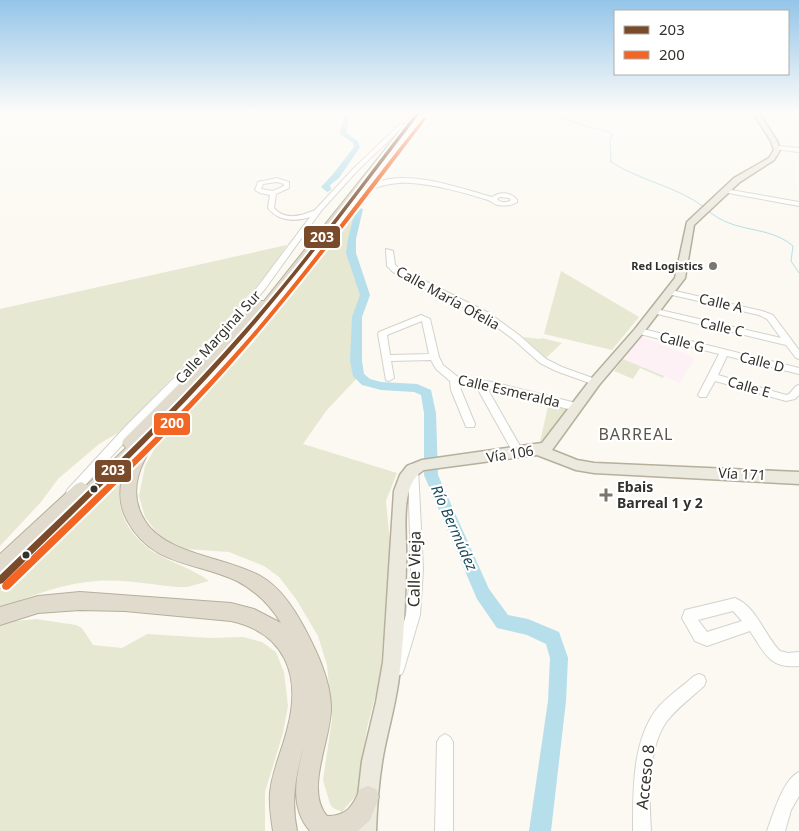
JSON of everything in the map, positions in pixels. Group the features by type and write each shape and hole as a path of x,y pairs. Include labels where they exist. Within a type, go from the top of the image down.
{"highway":[{"path":"0,565 125,447 228,340 264,299 380,152"},
{"path":"0,580 156,427 222,357 274,296 389,152"},
{"path":"274,296 245,338 217,372 144,449 131,475 128,498 135,521 145,535 156,544 182,556 248,578 269,593 287,617 312,667 319,691 321,716 309,764 307,792 309,806 323,829 346,828 360,816 368,797"},
{"path":"0,616 50,603 113,602 226,612 258,620 273,628 285,641 292,654 297,666 302,690 299,724 282,784 281,810 285,831"}],"main road":[{"name":"Vía 106","path":"365,831 374,753 388,695 400,554 400,502 404,482 413,468 422,464 519,453 538,450 547,446 595,382 671,292 682,272 690,224 737,180 772,159 775,152"},
{"name":"Vía 171","path":"538,450 576,465 594,468 694,471 799,478"}],"street":[{"name":"Calle Marginal Sur","path":"0,559 46,521 129,430 224,333 262,287 319,210 374,152"},
{"path":"245,338 324,245 396,152"},
{"path":"366,190 383,182 399,180 495,197 396,176 388,172 386,165"},
{"path":"725,191 799,204"},
{"path":"301,232 296,225 267,212 271,193 272,211 282,216 306,217 319,210"},
{"name":"Calle María Ofelia","path":"389,251 391,266 396,270 486,315 516,337 543,361 595,382"},
{"name":"Calle A","path":"671,292 762,313 770,317 789,343"},
{"name":"Calle C","path":"656,311 789,343"},
{"path":"386,358 434,357 426,319 421,318 382,334 389,378"},
{"name":"Calle G","path":"640,331 724,352"},
{"path":"789,343 799,356"},
{"path":"703,395 724,352"},
{"name":"Calle D","path":"724,352 799,371"},
{"name":"Calle Esmeralda","path":"434,357 439,367 455,380 492,386 576,407"},
{"name":"Calle E","path":"712,377 786,398 792,396 799,388"},
{"path":"455,380 456,390 470,424"},
{"path":"480,384 519,453"},
{"path":"752,624 776,656 781,659 799,659"},
{"name":"Acceso 8","path":"642,831 641,791 649,738 662,716 699,681"},
{"path":"444,831 445,742"},
{"path":"776,831 784,806 799,780"}],"shaded area":[{"path":"640,336 695,358 680,383 623,359"}],"green space":[{"path":"359,209 352,239 351,253 365,295 357,317 356,361 359,376 326,411 303,444 397,473 386,501 390,543 380,678 367,728 358,793 342,812 333,808 330,804 323,780 332,719 327,665 318,636 296,599 279,577 264,566 229,552 187,549 168,541 157,533 145,517 139,496 145,466 160,439 282,305"},
{"path":"287,245 267,274 217,331 121,431 99,444 58,479 41,502 0,546 0,309"},
{"path":"561,271 639,317 612,350 544,334"},
{"path":"523,337 542,338 562,343 546,358"},
{"path":"623,359 664,376 663,378 640,368 633,379 614,371"},
{"path":"549,402 569,407 545,445 539,446"},
{"path":"133,455 121,484 119,498 128,526 134,535 149,549 209,581 187,587 138,582 84,582 47,591 0,608 0,589 27,571 58,540 88,502"},
{"path":"36,619 76,625 82,628 93,645 122,648 147,634 210,638 243,637 262,642 276,652 284,672 288,706 283,733 265,792 265,831 0,831 0,626 15,621"}],"waterway":[{"name":"Río Bermúdez","path":"327,190 326,185 336,176 353,152"},
{"path":"611,152 611,162 622,169 682,194 704,207"},
{"name":"Río Bermúdez","path":"359,209 352,239 351,253 365,295 357,317 356,361 359,376 366,382 381,386 404,386 417,388 427,393 431,423 431,475 483,594 503,622 528,627 553,638 559,658 557,701 540,831"},
{"path":"707,210 729,223 783,239 793,246 791,261 799,273"}],"transit line":[{"name":"203","path":"0,580 95,488 218,363 269,304 388,152"},
{"name":"200","path":"6,586 132,464 224,369 297,283 398,152"}],"place":[{"name":"Red Logistics","path":"713,266"},
{"name":"Ebais Barreal 1 y 2","path":"606,495"}],"district":[{"name":"BARREAL","path":"636,434"}]}
